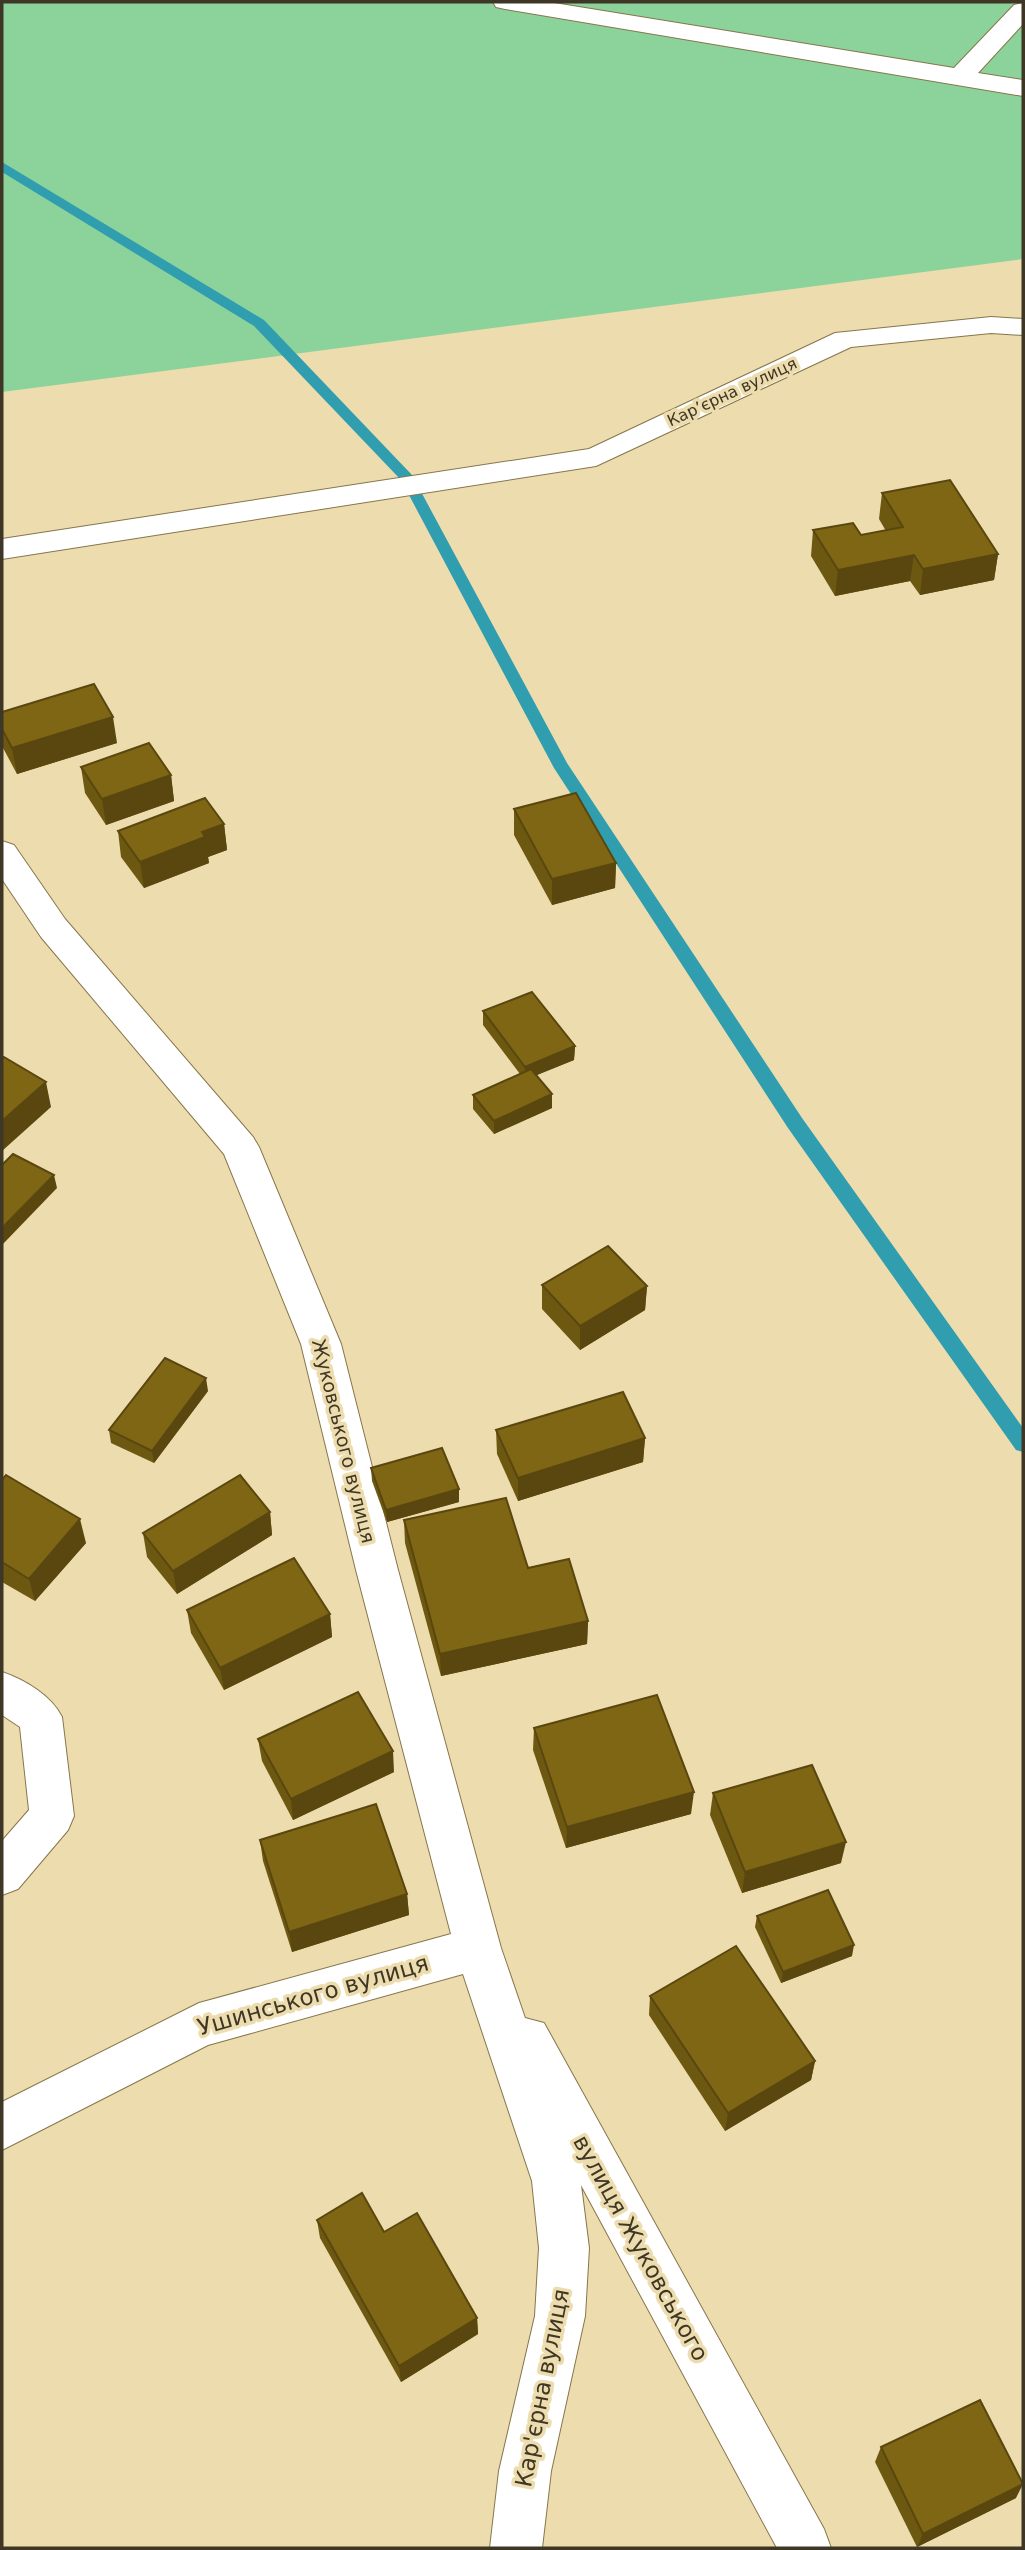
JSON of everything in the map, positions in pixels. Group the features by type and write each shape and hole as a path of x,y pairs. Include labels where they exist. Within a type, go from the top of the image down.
{"street":[{"path":"505,2 566,6 1023,88"},
{"path":"960,77 1023,10"},
{"name":"Карʼєрна вулиця","path":"2,549 596,457 845,339 991,325 1023,327"},
{"name":"Жуковського вулиця","path":"2,853 53,928 240,1147 321,1344 377,1570 478,1948"},
{"path":"2,1691 40,1717 52,1816 2,1874"},
{"name":"Ушинського вулиця","path":"2,2127 199,2025 478,1948"},
{"name":"Кар'єрна вулиця","path":"478,1948 556,2181 564,2248 561,2316 524,2470 516,2548"},
{"name":"вулиця Жуковського","path":"478,1948 805,2548"}],"green space":[{"path":"2,2 1023,2 1023,259 2,392"}],"building":[{"path":"950,480 998,554 923,569 914,555 838,570 813,530 853,523 861,535 903,527 882,493"},
{"path":"94,684 113,717 12,748 2,729 2,712"},
{"path":"149,743 171,775 102,799 81,767"},
{"path":"576,793 616,863 552,879 514,809"},
{"path":"205,798 224,824 202,832 205,837 140,862 118,831"},
{"path":"532,992 575,1046 525,1067 483,1011"},
{"path":"4,1057 46,1082 2,1121 2,1059"},
{"path":"531,1069 552,1094 494,1121 473,1095"},
{"path":"13,1154 54,1175 2,1228 2,1165"},
{"path":"608,1246 647,1286 580,1326 542,1285"},
{"path":"165,1358 206,1378 152,1451 109,1430"},
{"path":"623,1392 645,1438 518,1478 496,1430"},
{"path":"442,1448 459,1489 386,1510 371,1468"},
{"path":"6,1475 80,1519 29,1579 2,1562 2,1480"},
{"path":"240,1475 270,1512 173,1571 143,1533"},
{"path":"506,1498 528,1568 569,1559 588,1621 440,1654 404,1520"},
{"path":"294,1558 330,1614 220,1668 187,1610"},
{"path":"358,1692 393,1751 291,1799 258,1739"},
{"path":"657,1695 694,1792 567,1827 534,1728"},
{"path":"812,1765 846,1842 745,1872 713,1793"},
{"path":"376,1804 407,1894 289,1932 260,1840"},
{"path":"828,1890 854,1945 783,1972 757,1916"},
{"path":"736,1946 815,2061 728,2113 650,1996"},
{"path":"362,2193 384,2232 417,2213 477,2318 399,2366 317,2220"},
{"path":"980,2400 1023,2484 923,2534 881,2447"}],"waterway":[{"path":"2,166 259,323 407,478 560,764 795,1123 1023,1444"}]}
